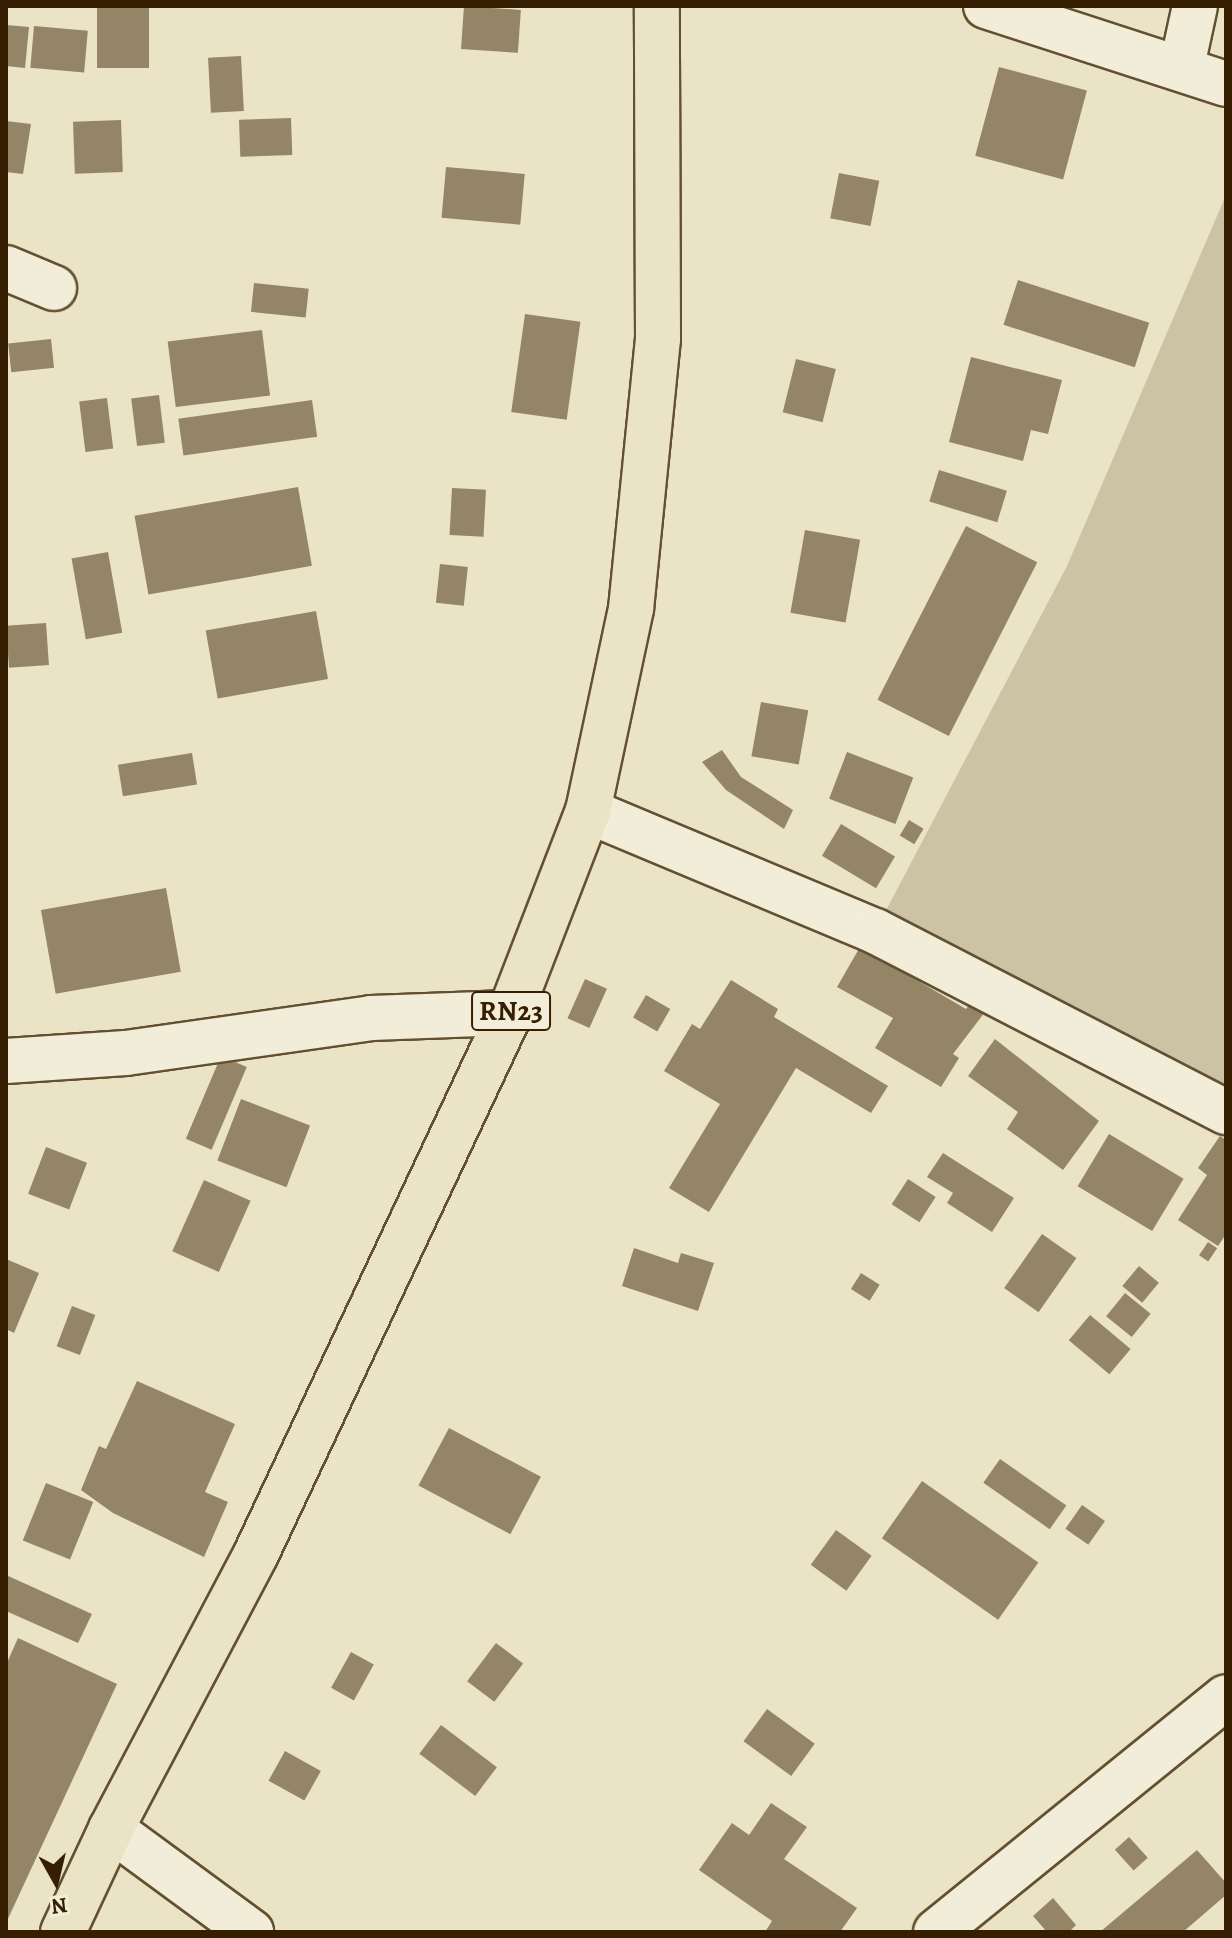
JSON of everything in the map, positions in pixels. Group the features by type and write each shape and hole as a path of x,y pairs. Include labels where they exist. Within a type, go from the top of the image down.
{"main road":[{"name":"RN23","path":"63,1932 111,1829 256,1554 510,1013 588,811 631,609 658,339 657,6"}],"street":[{"path":"986,6 1182,66 1226,84"},
{"path":"1182,66 1195,6"},
{"path":"6,268 54,288"},
{"path":"588,811 875,931 1226,1112"},
{"path":"6,1061 126,1053 371,1018 510,1013"},
{"path":"936,1932 1226,1697"},
{"path":"111,1829 251,1932"}],"shaded area":[{"path":"1226,195 1226,1098 882,918 1067,566"}],"building":[{"path":"97,6 149,6 149,68 97,68"},
{"path":"464,6 521,10 518,53 461,49"},
{"path":"6,25 29,27 25,68 6,66"},
{"path":"34,26 88,31 84,73 30,68"},
{"path":"241,56 244,111 211,113 208,58"},
{"path":"999,67 1087,91 1063,179 975,156"},
{"path":"291,118 292,155 240,157 239,120"},
{"path":"121,120 123,172 75,174 73,122"},
{"path":"6,121 31,124 23,174 6,172"},
{"path":"446,167 525,174 520,225 442,218"},
{"path":"839,173 879,181 870,226 830,218"},
{"path":"1018,280 1149,323 1135,367 1003,325"},
{"path":"254,283 309,289 306,318 251,312"},
{"path":"525,314 580,322 567,420 511,412"},
{"path":"262,330 270,396 176,407 168,342"},
{"path":"51,339 54,368 11,372 8,343"},
{"path":"971,357 1062,380 1048,434 1031,430 1023,461 949,442"},
{"path":"796,359 836,369 822,422 783,412"},
{"path":"159,395 165,443 137,446 131,398"},
{"path":"107,398 113,449 85,452 79,401"},
{"path":"312,400 317,437 183,455 178,419"},
{"path":"939,470 1007,491 997,522 929,502"},
{"path":"298,487 312,566 148,595 135,516"},
{"path":"452,488 486,490 483,537 450,535"},
{"path":"966,526 1037,562 949,736 877,700"},
{"path":"805,530 860,540 846,622 790,613"},
{"path":"108,552 122,633 86,639 72,558"},
{"path":"440,564 468,567 464,606 436,603"},
{"path":"316,611 328,679 218,698 206,630"},
{"path":"46,623 49,665 9,668 6,626"},
{"path":"761,702 808,710 799,764 751,756"},
{"path":"722,750 741,777 793,810 784,829 726,790 702,762"},
{"path":"847,752 913,777 895,824 829,799"},
{"path":"192,753 197,785 123,796 118,765"},
{"path":"909,820 924,829 914,844 900,835"},
{"path":"841,824 895,856 876,888 822,856"},
{"path":"166,888 181,972 56,994 41,910"},
{"path":"860,947 966,1009 973,999 988,1008 953,1054 959,1058 941,1087 875,1048 893,1018 837,987"},
{"path":"585,979 607,989 589,1028 568,1018"},
{"path":"731,980 778,1009 774,1017 888,1086 871,1113 796,1068 709,1212 669,1188 720,1104 664,1071 692,1024 700,1029"},
{"path":"646,995 670,1009 657,1032 633,1018"},
{"path":"995,1039 1099,1121 1063,1170 1007,1129 1018,1112 968,1076"},
{"path":"221,1056 247,1067 212,1150 186,1139"},
{"path":"241,1099 310,1126 286,1187 217,1161"},
{"path":"1109,1134 1184,1179 1152,1231 1078,1186"},
{"path":"1220,1136 1226,1140 1226,1234 1218,1246 1178,1220 1207,1175 1198,1168"},
{"path":"46,1147 87,1163 69,1209 28,1194"},
{"path":"943,1153 1014,1198 992,1232 947,1203 953,1193 927,1177"},
{"path":"908,1179 936,1197 919,1222 892,1204"},
{"path":"204,1180 251,1201 219,1272 172,1251"},
{"path":"1042,1234 1076,1258 1039,1312 1004,1288"},
{"path":"1208,1242 1217,1248 1208,1261 1199,1255"},
{"path":"634,1248 678,1263 681,1253 714,1263 698,1311 622,1286"},
{"path":"6,1259 39,1273 14,1333 6,1329"},
{"path":"1139,1266 1159,1283 1142,1303 1122,1286"},
{"path":"861,1273 880,1285 870,1301 851,1289"},
{"path":"1125,1293 1151,1314 1132,1337 1106,1316"},
{"path":"72,1306 95,1315 80,1355 57,1346"},
{"path":"1090,1315 1131,1349 1109,1374 1069,1340"},
{"path":"137,1381 235,1424 205,1492 228,1502 204,1557 113,1513 81,1490 99,1446 106,1449"},
{"path":"449,1428 541,1477 510,1534 418,1485"},
{"path":"1000,1459 1066,1505 1050,1529 983,1483"},
{"path":"922,1481 1038,1562 998,1620 882,1538"},
{"path":"46,1483 93,1502 70,1560 23,1540"},
{"path":"1082,1505 1105,1521 1088,1545 1065,1529"},
{"path":"836,1530 872,1556 846,1591 811,1565"},
{"path":"6,1575 92,1614 78,1643 6,1611"},
{"path":"18,1638 117,1684 6,1923 6,1665"},
{"path":"496,1643 523,1663 494,1702 467,1681"},
{"path":"351,1652 374,1665 354,1700 331,1688"},
{"path":"767,1709 815,1744 791,1776 743,1741"},
{"path":"441,1725 497,1767 475,1796 419,1754"},
{"path":"285,1751 321,1771 304,1801 269,1781"},
{"path":"771,1803 807,1827 784,1859 857,1908 840,1932 765,1932 772,1921 699,1870 732,1823 749,1835"},
{"path":"1129,1837 1148,1858 1134,1871 1115,1850"},
{"path":"1197,1850 1226,1883 1226,1895 1183,1932 1100,1932"},
{"path":"1053,1898 1076,1925 1069,1932 1047,1932 1033,1916"}]}
